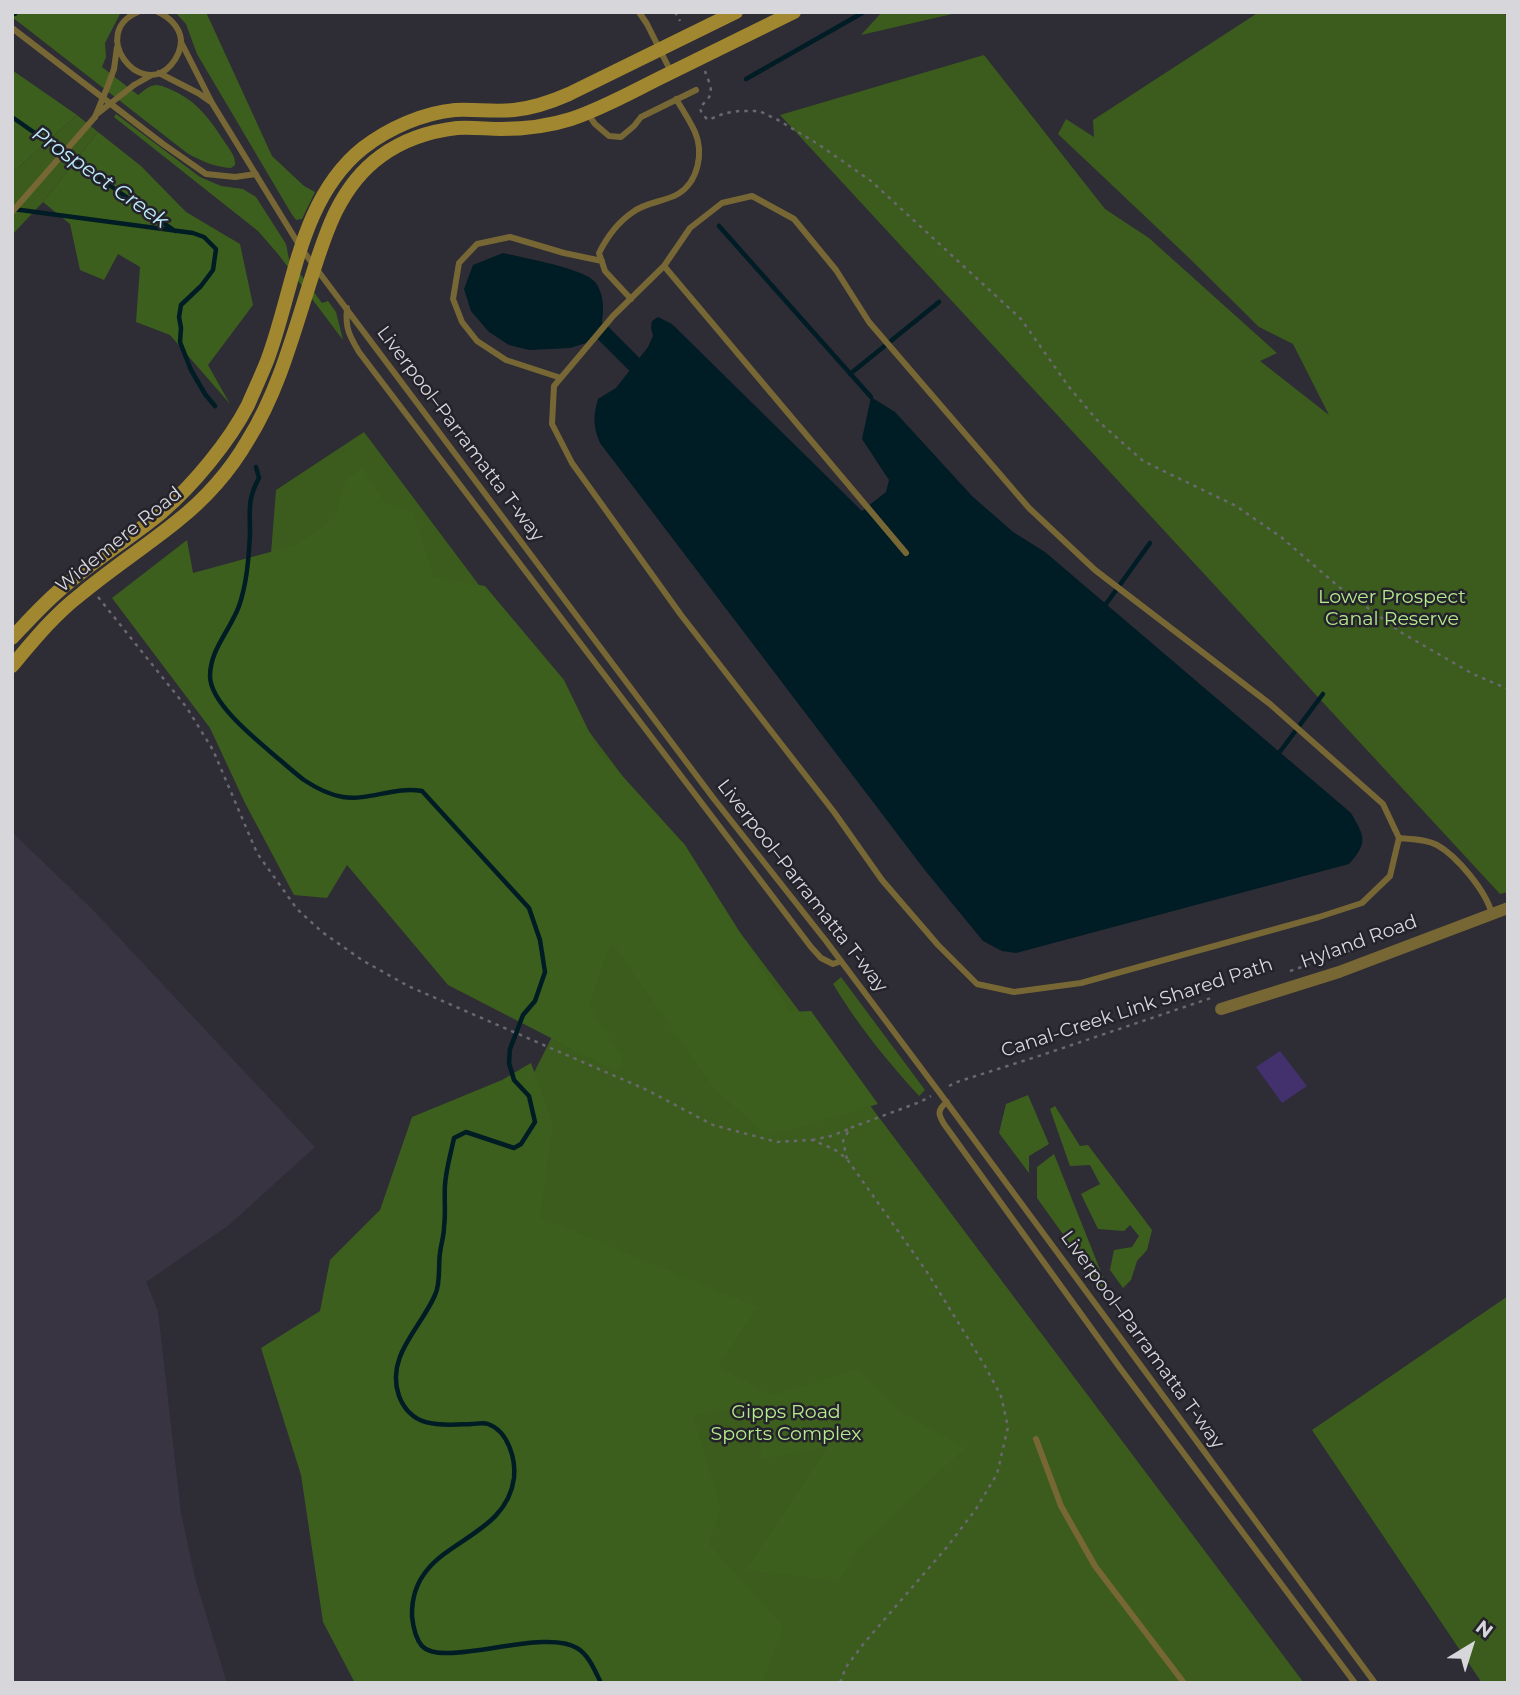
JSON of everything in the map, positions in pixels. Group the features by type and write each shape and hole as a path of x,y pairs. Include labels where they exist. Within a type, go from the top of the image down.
{"main road":[{"name":"Widemere Road","path":"12,638 61,589 161,513 191,483 228,438 247,406 267,360 312,219 331,183 362,148 388,131 444,112 513,110 544,104 736,12"},
{"name":"Widemere Road","path":"12,666 54,618 78,596 176,523 225,473 248,440 274,390 329,226 343,197 372,163 391,150 426,134 455,128 534,127 587,113 794,12"}],"street":[{"name":"Hyland Road","path":"1221,1009 1339,972 1508,908"}],"lane":[{"path":"94,117 114,69 118,33 125,20 138,12"},
{"name":"Liverpool–Parramatta T-way","path":"158,12 176,26 181,43 212,103 301,248 714,799 947,1102 1375,1683"},
{"path":"639,12 671,72"},
{"path":"12,27 206,174 235,177 256,174"},
{"name":"Liverpool–Parramatta T-way","path":"117,42 119,51 130,67 144,74 155,74 198,93 212,103"},
{"path":"12,212 94,117 134,85 171,66 181,43"},
{"path":"587,113 609,136 621,136 641,117 696,90"},
{"path":"631,299 605,271 599,253 606,238 632,212 677,194 689,185 696,171 700,148 696,133 676,99"},
{"path":"752,196 794,219 836,270 869,322 1029,509 1095,570 1270,704 1384,804 1399,838 1390,876 1362,903 1081,983 1014,992 977,984 882,880 834,812 681,615 572,464 552,424 555,386 613,316 664,266 690,228 722,203 752,196"},
{"path":"561,378 506,360 477,341 462,322 453,299 458,263 477,244 510,237 602,261"},
{"path":"664,266 906,553"},
{"path":"347,308 345,322 349,336 359,352 563,622 811,947 829,963 837,964 841,961"},
{"path":"1399,838 1436,843 1451,854 1472,878 1492,914"},
{"path":"947,1102 938,1112 944,1125 1119,1368 1355,1683"},
{"path":"1036,1439 1060,1506 1095,1566 1184,1683"}],"path":[{"path":"675,12 678,17"},
{"path":"705,71 711,88 701,109 705,118 708,120 739,111 759,111 818,144 872,181 1021,319 1069,387 1097,420 1143,461 1236,506 1281,537 1339,587 1402,633 1473,674 1508,689"},
{"path":"98,596 187,708 213,750 257,853 297,909 322,932 362,960 408,986 647,1090 713,1125 777,1142 831,1136 931,1096"},
{"name":"Canal-Creek Link Shared Path","path":"1282,974 1366,946"},
{"name":"Canal-Creek Link Shared Path","path":"946,1087 1221,995"},
{"path":"847,1159 844,1142 850,1128"},
{"path":"812,1140 834,1149 847,1159 928,1272 1001,1396 1008,1427 997,1474 976,1509 947,1548 865,1642 846,1667 840,1683"}],"shaded area":[{"path":"12,832 94,911 315,1147 229,1225 146,1282 158,1311 181,1513 195,1578 227,1683 12,1683"}],"green space":[{"path":"12,12 121,12 105,43 106,57 102,67 138,95 157,85 192,102 219,134 233,156 235,165 231,168 219,166 187,153 12,17"},
{"path":"175,12 206,12 272,156 304,186 315,192 302,219 296,220 291,213 197,54 186,24"},
{"path":"882,12 961,12 861,35"},
{"name":"Lower Prospect Canal Reserve","path":"1259,12 1503,12 1508,18 1508,892 1500,894 780,115 984,55 1105,209 1149,238 1277,353 1260,361 1329,415 1293,344 1259,327 1058,134 1066,119 1094,137 1093,120"},
{"path":"12,70 77,115 12,173"},
{"path":"116,114 200,177 221,186 243,189 256,197 286,244 289,259 322,303 328,301 336,312 343,340 258,231 114,117"},
{"path":"77,115 98,132 43,202 12,235 12,173"},
{"path":"98,132 141,166 186,212 240,244 253,305 208,365 230,404 170,335 136,322 140,267 118,254 104,280 80,270 70,224 43,202"},
{"name":"Gipps Road Sports Complex","path":"364,432 1304,1683 623,1683 499,1142 559,1023 271,553 276,490"},
{"path":"363,468 385,503 413,512 434,577 485,586 564,680 597,748 685,845 790,1012 811,1011 878,1104 793,1129 764,1134 712,1086 611,941 589,1006 624,1060 617,1072 448,985 347,865 327,898 294,895 245,803 210,728 112,598 187,540 193,573 296,545 335,518 346,478"},
{"path":"841,977 925,1090 919,1096 873,1042 842,999 833,984"},
{"path":"531,1063 553,1124 540,1217 757,1307 718,1367 772,1395 857,1369 903,1413 965,1448 857,1550 839,1581 746,1570 828,1447 762,1459 754,1406 693,1415 721,1507 709,1544 784,1627 762,1683 355,1683 323,1622 301,1475 261,1348 320,1311 330,1260 380,1210 412,1117 502,1080"},
{"path":"1028,1095 1049,1144 1029,1156 1029,1173 999,1133 1006,1104"},
{"path":"1055,1106 1080,1146 1088,1145 1152,1230 1147,1250 1137,1261 1131,1280 1123,1288 1110,1270 1114,1250 1132,1247 1139,1236 1130,1225 1124,1231 1098,1229 1081,1194 1100,1184 1090,1165 1070,1166 1050,1109"},
{"path":"1054,1154 1103,1277 1108,1297 1037,1198 1037,1167"},
{"path":"1508,1296 1508,1683 1482,1683 1312,1430"}],"water":[{"path":"503,253 567,268 590,278 596,283 601,295 601,331 586,343 570,348 529,350 509,345 489,332 471,311 464,289 473,265"},
{"path":"658,317 672,324 862,511 886,492 889,480 862,439 871,397 895,412 972,496 1013,532 1045,552 1351,813 1361,833 1360,850 1349,864 1016,953 1002,951 983,941 924,869 600,443 594,421 598,399 616,388 648,347 653,336 652,321"}],"building":[{"path":"1280,1051 1307,1086 1282,1103 1256,1067"}],"waterway":[{"path":"746,79 864,12"},
{"name":"Prospect Creek","path":"12,117 175,231"},
{"name":"Prospect Creek","path":"13,209 193,233 204,237 216,249 213,270 181,305 180,342 191,370 215,406"},
{"path":"719,226 871,397"},
{"path":"850,374 939,302"},
{"path":"601,331 634,364"},
{"name":"Prospect Creek","path":"256,467 259,478 250,505 245,585 238,608 215,652 211,668 212,687 218,698 237,722 260,743 304,780 323,791 353,798 402,790 422,791 529,908 540,940 545,972 535,1001 523,1015 510,1049 509,1063 514,1080 529,1096 535,1122 521,1144 514,1148 466,1132 454,1138 446,1179 445,1222 437,1290 406,1343 397,1368 399,1396 412,1415 440,1425 488,1424 506,1439 512,1454 514,1471 507,1500 494,1517 441,1556 426,1572 415,1591 412,1616 415,1632 422,1646 433,1652 450,1653 541,1642 561,1643 577,1648 585,1655 601,1683"},
{"path":"1106,604 1150,543"},
{"path":"1279,753 1323,694"}]}
